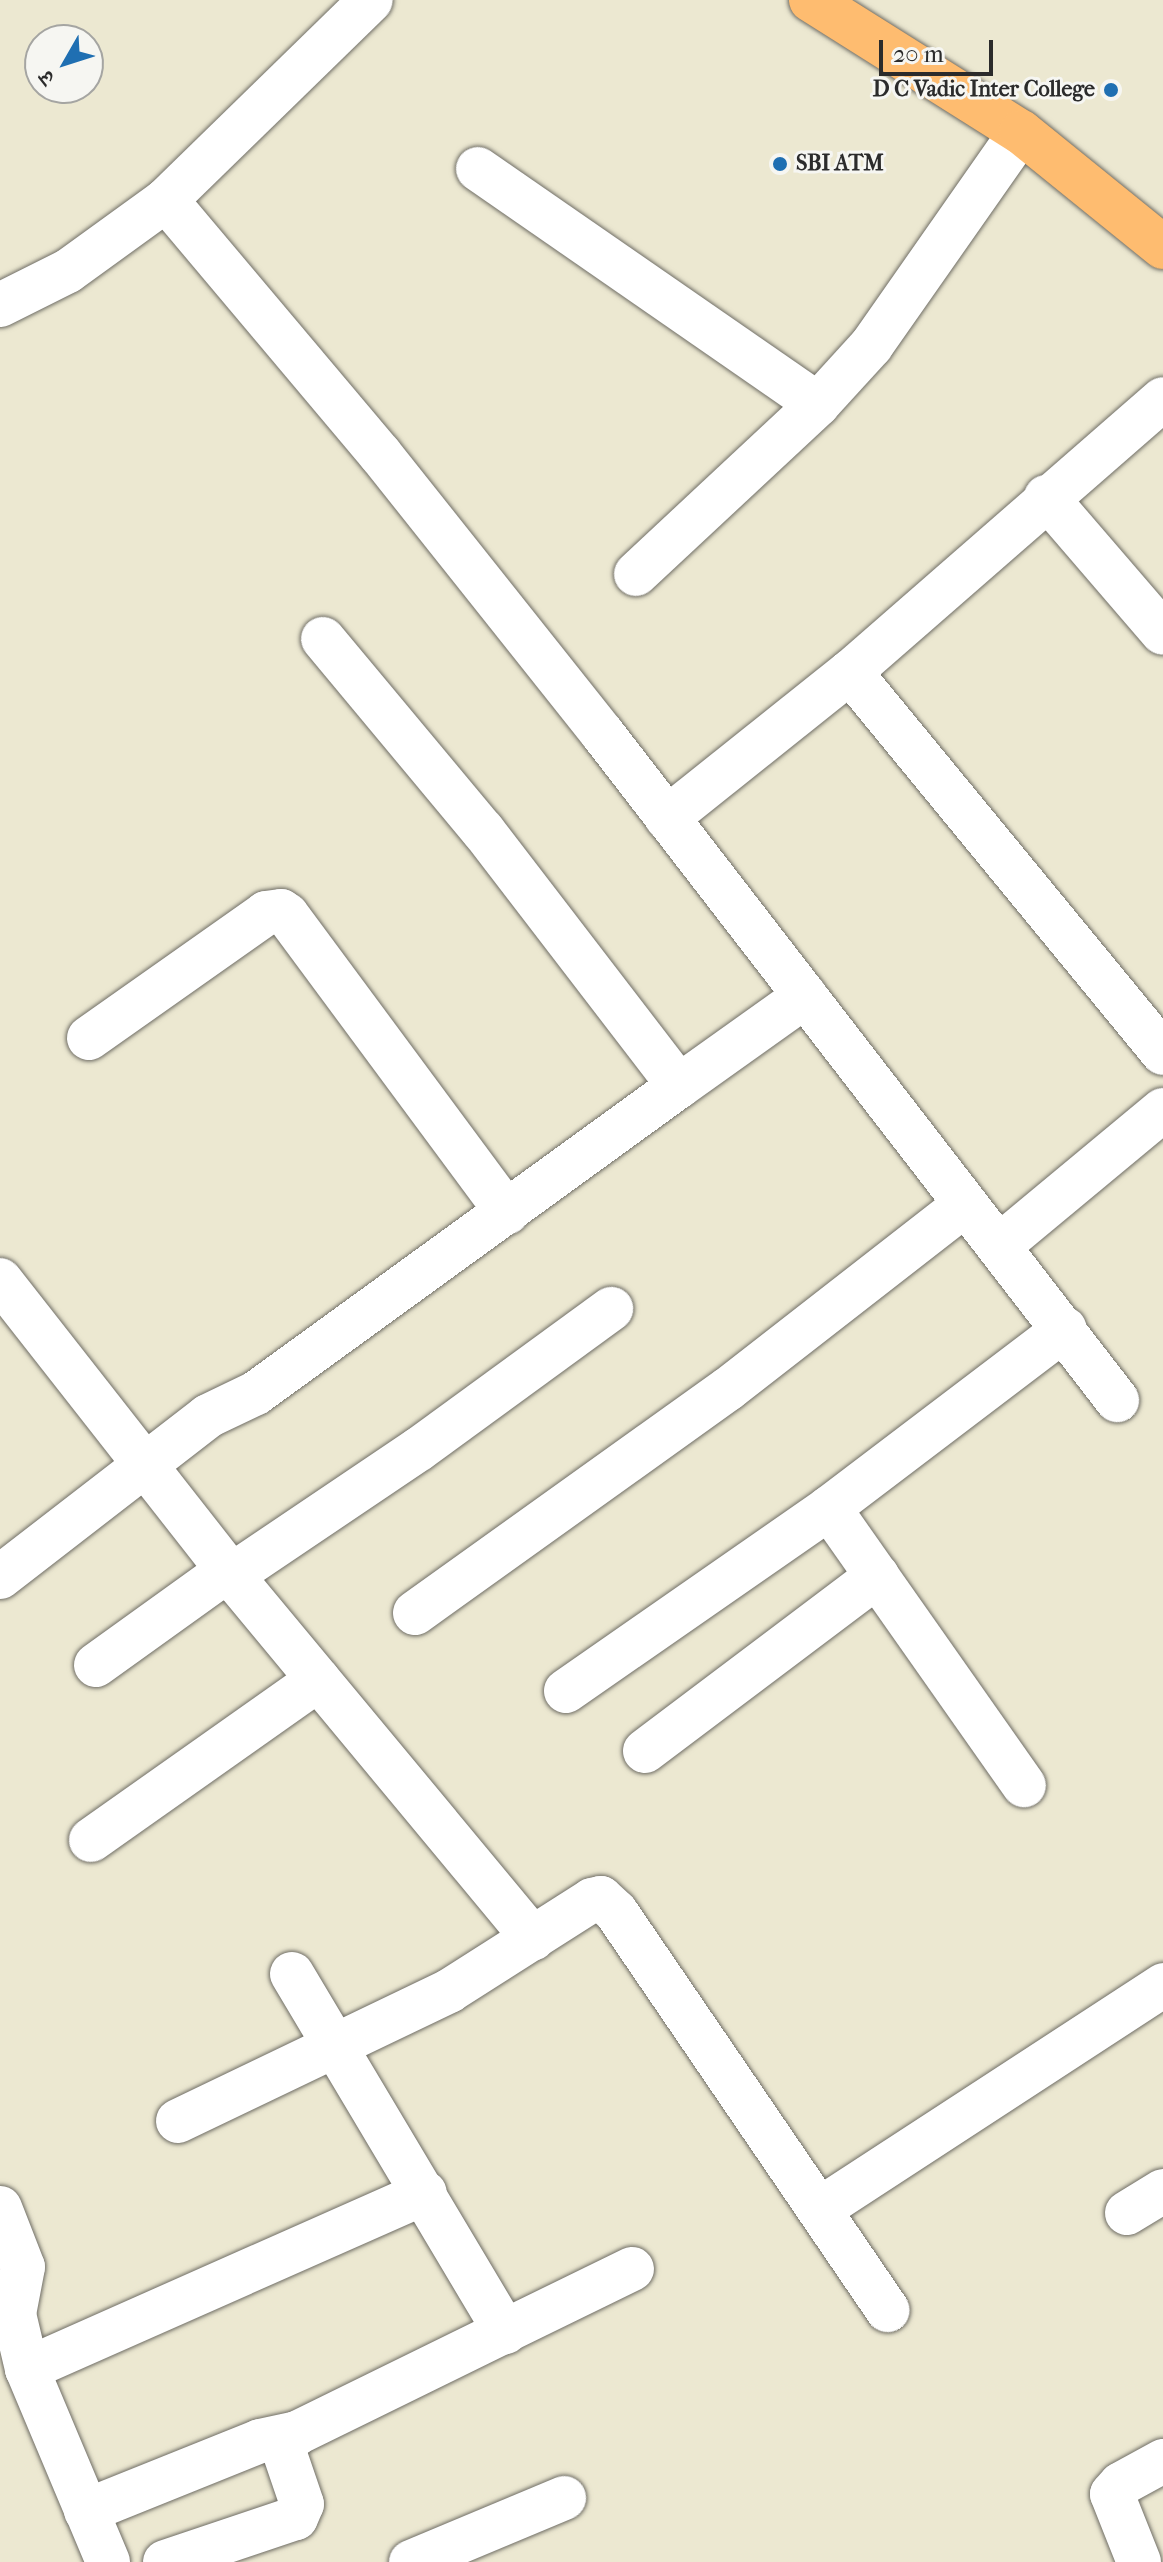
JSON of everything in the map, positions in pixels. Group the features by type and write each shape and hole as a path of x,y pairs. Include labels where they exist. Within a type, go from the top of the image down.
{"main road":[{"path":"811,0 1021,132 1163,247"}],"street":[{"path":"0,305 68,271 166,200 346,8"},
{"path":"636,574 818,404 871,346 1021,132"},
{"path":"478,169 818,404"},
{"path":"166,200 380,454 667,818 1117,1400"},
{"path":"667,818 850,672 1046,497 1163,399"},
{"path":"1046,497 1163,633"},
{"path":"323,639 483,831 679,1086"},
{"path":"850,672 1163,1053"},
{"path":"89,1038 266,913 281,911 507,1212"},
{"path":"0,1577 217,1410 256,1393 805,996"},
{"path":"999,1246 1163,1110"},
{"path":"415,1613 728,1389 966,1204"},
{"path":"0,1280 230,1573 533,1938"},
{"path":"96,1665 419,1449 611,1309"},
{"path":"566,1691 829,1508 1065,1329"},
{"path":"829,1508 1024,1785"},
{"path":"645,1751 877,1576"},
{"path":"91,1840 318,1680"},
{"path":"178,2121 449,1991 592,1900 601,1898 609,1903 888,2310"},
{"path":"292,1974 505,2332"},
{"path":"820,2209 1163,1985"},
{"path":"27,2369 425,2193"},
{"path":"0,2208 23,2267 14,2314 27,2369 108,2562"},
{"path":"165,2562 296,2518 302,2504 284,2451 289,2439 297,2433 632,2269"},
{"path":"86,2511 260,2441 297,2433"},
{"path":"1139,2562 1112,2494 1121,2484 1163,2461"},
{"path":"411,2562 564,2498"}],"place":[{"name":"D C Vadic Inter College","path":"1111,90"},
{"name":"SBI ATM","path":"780,164"}]}
